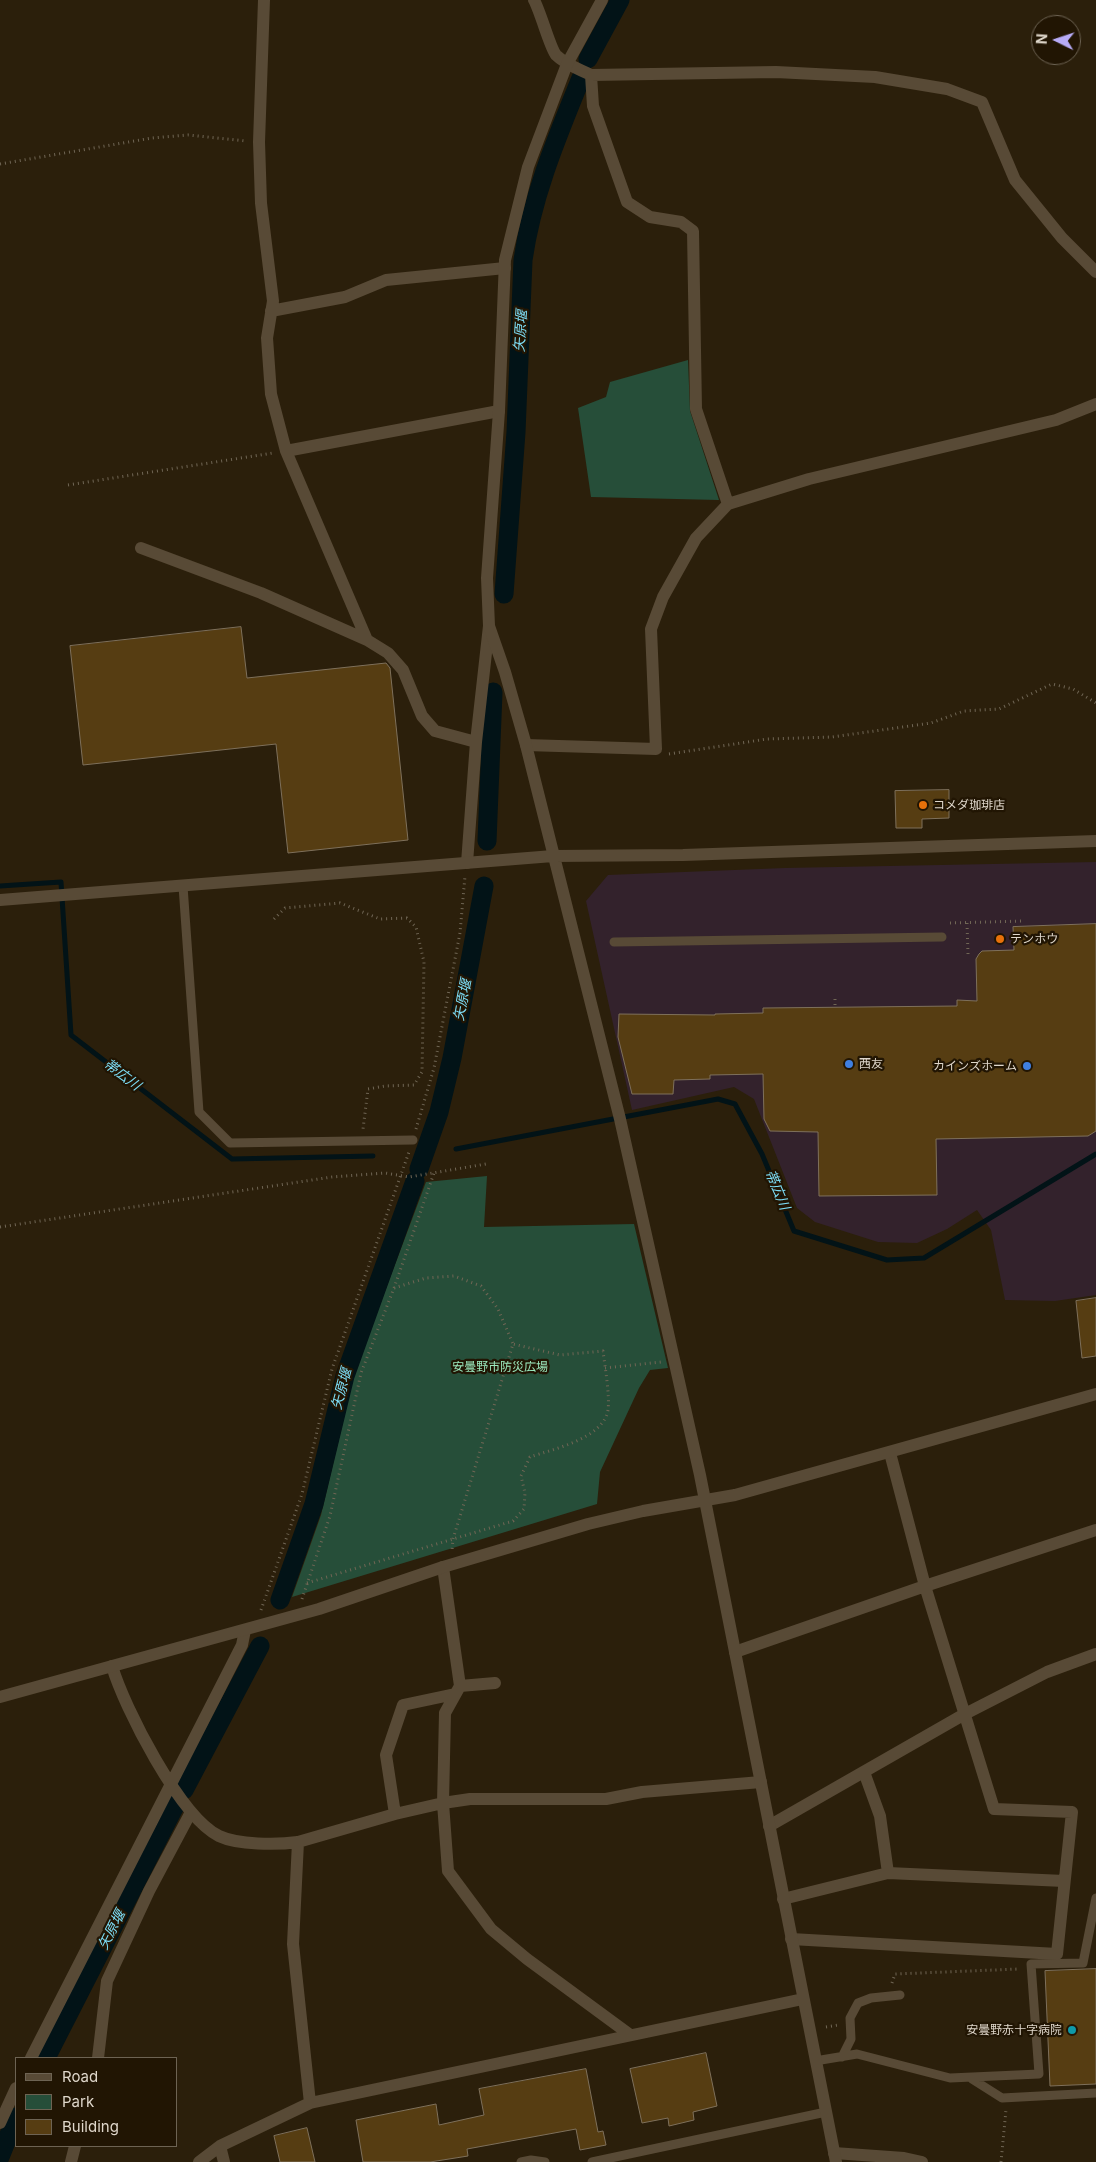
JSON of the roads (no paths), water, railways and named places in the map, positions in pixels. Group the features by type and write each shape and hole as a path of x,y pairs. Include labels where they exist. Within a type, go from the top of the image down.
{"street":[{"path":"264,0 259,142 261,203 272,301 267,338 271,394 286,451 367,640"},
{"path":"534,0 555,54 567,64 591,75 776,72 875,77 947,89 982,102 1015,180 1062,238 1096,272"},
{"path":"467,863 476,742 490,626 487,578 499,411 505,268 528,167 567,64 602,0"},
{"path":"591,75 593,106 627,202 650,217 680,222 693,231 696,409 728,504"},
{"path":"271,311 345,297 386,280 505,268"},
{"path":"526,745 656,748 651,629 663,597 696,538 728,504 808,479 1056,420 1096,404"},
{"path":"286,451 499,411"},
{"path":"141,548 261,593 367,640 388,653 403,670 422,716 435,731 476,742"},
{"path":"490,626 506,672 526,745 620,1119 705,1500 802,1999 835,2158 904,2158 922,2162"},
{"path":"0,900 553,856 683,855 1096,841"},
{"path":"0,1697 319,1609 443,1567 588,1524 643,1511 735,1495 1095,1397"},
{"path":"791,1939 1057,1954 1072,1812 994,1809 963,1715 925,1586 890,1453"},
{"path":"735,1652 925,1586 1096,1530"},
{"path":"443,1567 457,1690 445,1713 443,1803 448,1871 491,1929 534,1964 629,2034"},
{"path":"32,2057 170,1782 242,1645 245,1630"},
{"path":"769,1826 963,1715 1047,1672 1096,1654"},
{"path":"112,1666 116,1680 143,1737 170,1782 191,1812 208,1830 220,1837 234,1841 284,1844 298,1842 395,1814 470,1799 606,1799 642,1792 760,1782"},
{"path":"395,1814 386,1755 403,1705 457,1690 495,1684"},
{"path":"864,1772 880,1816 888,1873"},
{"path":"98,2057 107,1981 150,1891 191,1812"},
{"path":"298,1842 293,1944 310,2103"},
{"path":"783,1899 888,1873 1064,1881"},
{"path":"199,2162 220,2146 310,2103 629,2034 802,1999"},
{"path":"0,2123 15,2090"},
{"path":"220,2146 224,2162"},
{"path":"71,2162 75,2147"}],"lane":[{"path":"183,886 199,1112 230,1143 362,1139 413,1140"},
{"path":"614,942 942,937"},
{"path":"815,2061 857,2054 950,2078 971,2079 1039,2074 1032,1964 1083,1963 1096,1898"},
{"path":"842,2057 851,2039 850,2018 858,2004 871,1998 900,1995"},
{"path":"971,2079 1002,2098 1096,2093"},
{"path":"592,2162 826,2112"},
{"path":"521,2162 531,2160 545,2162"}],"waterway":[{"name":"矢原堰","path":"588,59 620,0"},
{"name":"矢原堰","path":"504,594 516,432 523,260 532,213 539,190 554,145 581,78"},
{"name":"矢原堰","path":"487,841 493,692"},
{"name":"帯広川","path":"0,886 61,882 71,1035 232,1159 373,1156"},
{"name":"矢原堰","path":"419,1169 439,1112 452,1058 484,886"},
{"name":"帯広川","path":"456,1149 718,1099 735,1104 762,1154 794,1231 887,1260 924,1258 1096,1154"},
{"name":"矢原堰","path":"280,1600 314,1504 345,1376 415,1181"},
{"name":"矢原堰","path":"184,1790 260,1646"},
{"name":"矢原堰","path":"47,2057 177,1802"},
{"name":"矢原堰","path":"0,2157 15,2120"}],"place":[{"name":"コメダ珈琲店","path":"923,805"},
{"name":"テンホウ","path":"1000,939"},
{"name":"西友","path":"849,1064"},
{"name":"カインズホーム","path":"1027,1066"},
{"name":"安曇野赤十字病院","path":"1072,2030"}],"park label":[{"name":"安曇野市防災広場","path":"500,1367"}]}
